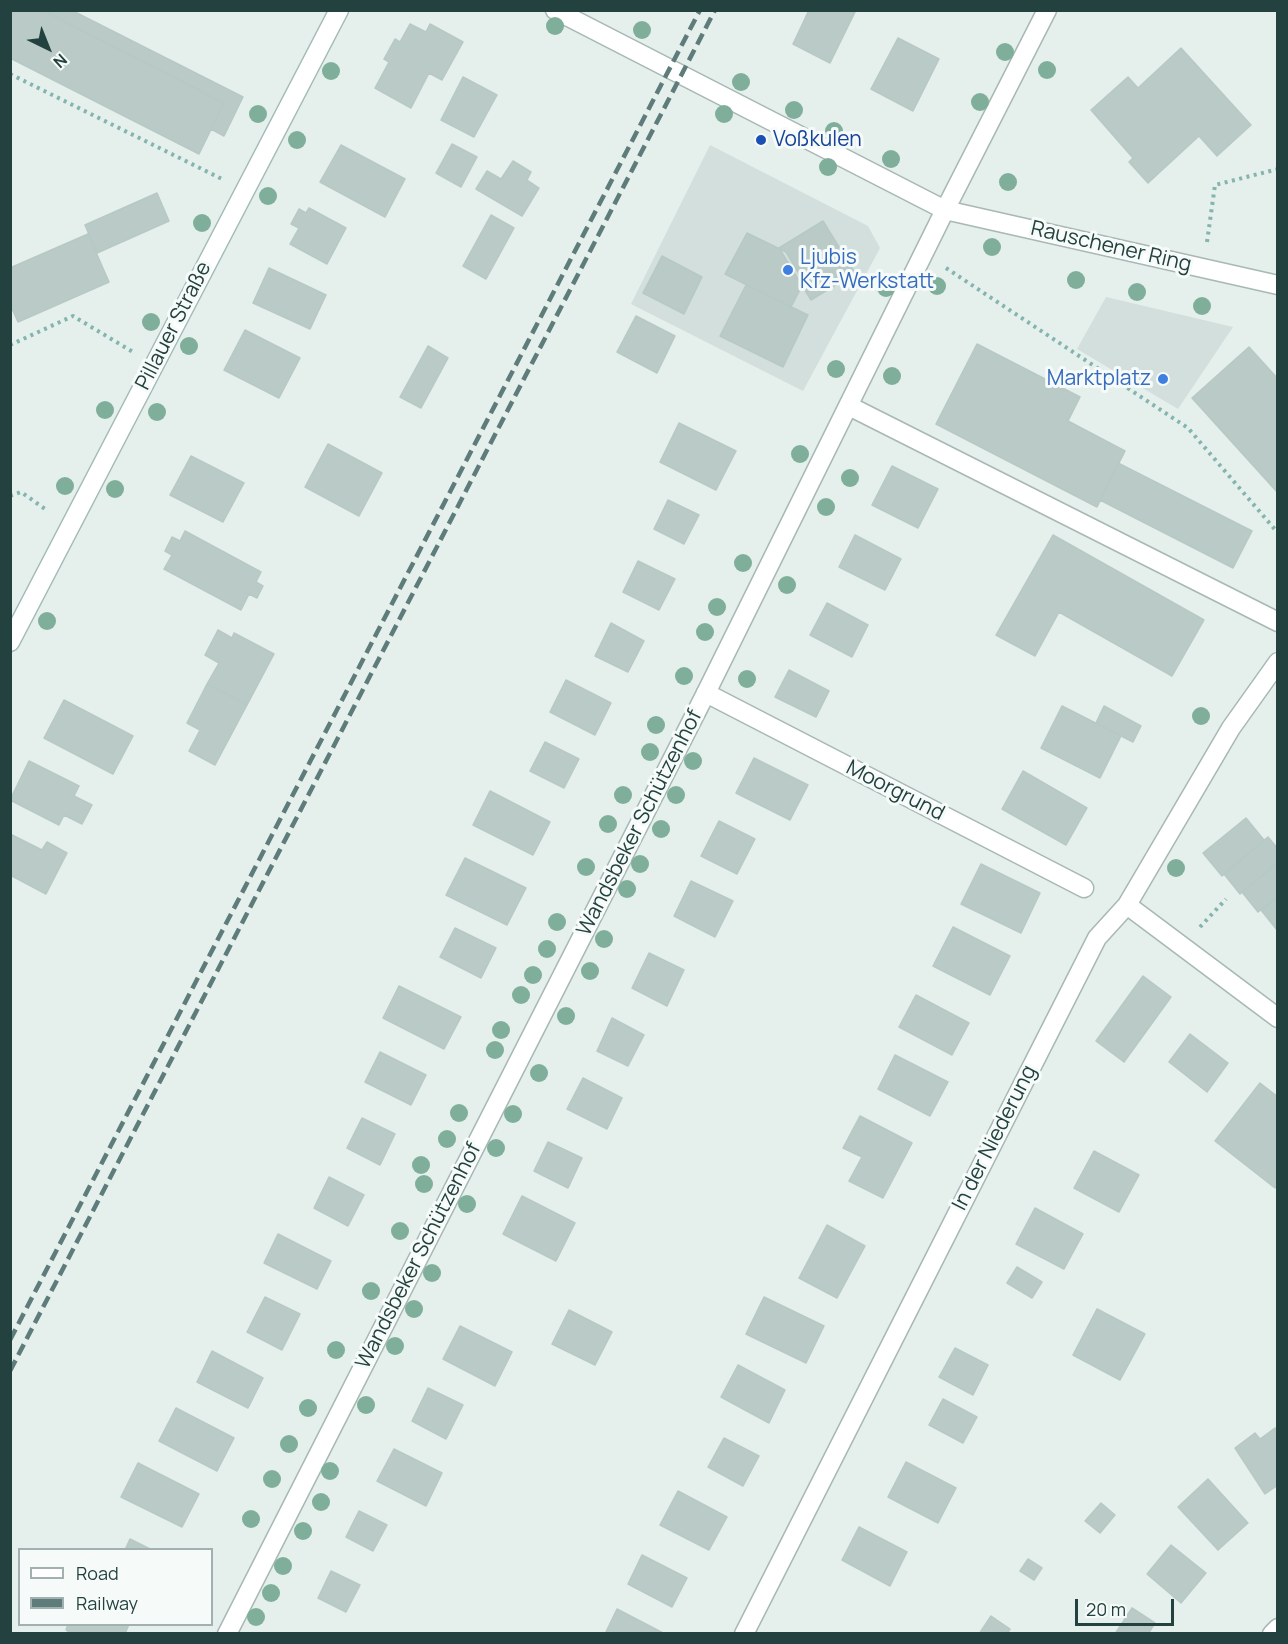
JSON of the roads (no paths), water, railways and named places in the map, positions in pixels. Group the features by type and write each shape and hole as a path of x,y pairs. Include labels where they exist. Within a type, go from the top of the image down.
{"street":[{"name":"Pillauer Straße","path":"10,642 339,10"},
{"path":"555,10 945,210"},
{"name":"Wandsbeker Schützenhof","path":"227,1634 706,693 945,210 1047,10"},
{"name":"Rauschener Ring","path":"945,210 1278,285"},
{"path":"849,406 1278,622"},
{"name":"In der Niederung","path":"744,1634 1096,938 1127,905 1231,728 1278,662"},
{"name":"Moorgrund","path":"706,693 1084,888"},
{"path":"1127,905 1278,1018"},
{"path":"1272,1634 1278,1628"}],"railway":[{"path":"10,1340 700,10"},
{"path":"10,1371 715,10"}],"place":[{"name":"Voßkulen","path":"761,140"},
{"name":"Ljubis Kfz-Werkstatt","path":"788,270"},
{"name":"Marktplatz","path":"1163,379"}]}
